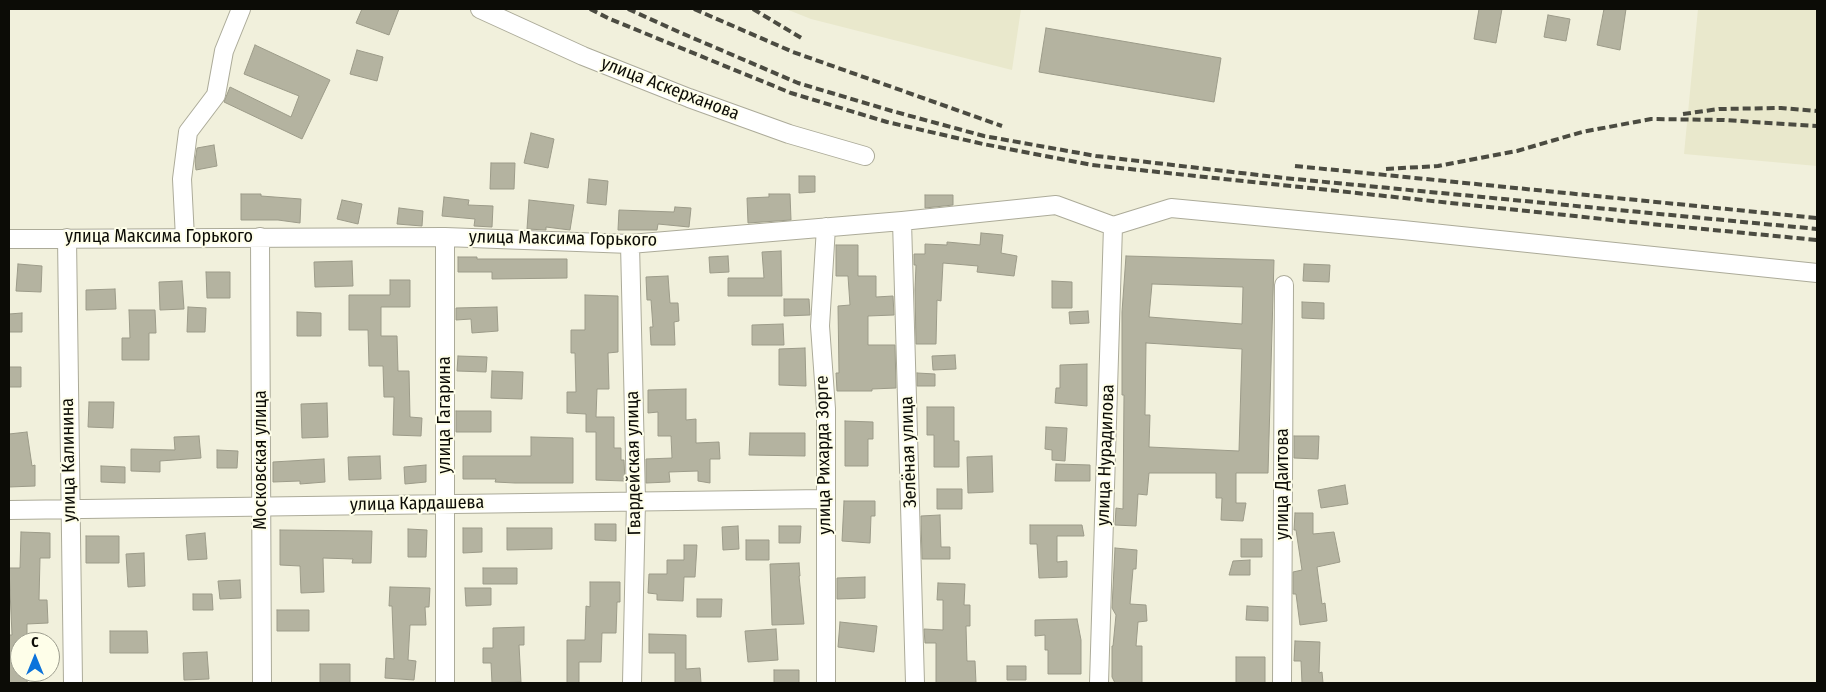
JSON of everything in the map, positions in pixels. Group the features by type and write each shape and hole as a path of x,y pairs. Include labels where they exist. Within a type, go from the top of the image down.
{"street":[{"path":"185,238 182,179 188,132 216,95 224,51 241,9"},
{"name":"улица Аскерханова","path":"480,9 583,56 689,98 789,134 866,156"},
{"name":"улица Максима Горького","path":"9,239 445,237 630,244 902,221 1056,205 1113,226"},
{"path":"1113,226 1171,208 1817,273"},
{"name":"Зелёная улица","path":"902,221 915,683"},
{"name":"улица Нурадилова","path":"1099,683 1113,226"},
{"name":"улица Рихарда Зорге","path":"826,227 820,326 826,409 826,683"},
{"name":"Московская улица","path":"260,237 262,683"},
{"name":"улица Гагарина","path":"445,237 445,683"},
{"name":"улица Калинина","path":"67,238 73,683"},
{"name":"Гвардейская улица","path":"630,244 636,501 632,683"},
{"name":"улица Даитова","path":"1282,683 1284,285"},
{"name":"улица Кардашева","path":"9,510 826,499"}],"shaded area":[{"path":"786,9 1021,9 1012,70 811,19"},
{"path":"1698,9 1817,9 1817,166 1684,154"}],"building":[{"path":"362,9 399,9 389,35 356,23"},
{"path":"1479,9 1502,9 1496,43 1474,39"},
{"path":"1604,9 1626,9 1620,50 1597,45"},
{"path":"1548,15 1570,19 1566,41 1544,37"},
{"path":"1046,28 1221,58 1214,102 1039,72"},
{"path":"255,45 330,80 302,139 224,102 230,87 291,117 299,96 244,74"},
{"path":"357,50 383,57 377,81 350,74"},
{"path":"531,133 554,139 548,168 524,163"},
{"path":"214,145 217,166 196,170 197,148"},
{"path":"491,163 515,163 514,189 490,189"},
{"path":"799,176 815,176 815,192 799,193"},
{"path":"589,179 608,181 606,205 587,203"},
{"path":"241,194 261,194 261,196 301,199 300,223 278,220 241,220"},
{"path":"769,194 790,194 791,220 748,223 747,198 769,197"},
{"path":"925,195 953,195 953,205 925,208"},
{"path":"444,197 469,200 468,205 493,206 492,227 474,226 475,219 442,216"},
{"path":"342,200 362,204 358,224 337,219"},
{"path":"529,200 574,205 570,230 546,227 546,230 527,229"},
{"path":"675,207 691,208 689,227 658,224 657,230 618,230 619,210 674,212"},
{"path":"399,208 423,211 422,226 397,224"},
{"path":"981,233 1003,235 1001,253 1017,256 1014,276 977,272 978,266 943,263 941,301 937,300 936,344 916,344 916,265 914,265 914,254 925,254 925,244 947,245 947,242 980,245"},
{"path":"836,245 858,245 858,276 876,276 876,297 893,296 894,315 868,316 868,345 895,345 896,388 872,389 872,391 837,391 836,373 839,373 838,306 850,305 848,276 836,276"},
{"path":"781,251 782,296 728,296 728,278 764,278 762,252"},
{"path":"728,256 729,272 710,273 709,257"},
{"path":"1126,256 1274,260 1268,473 1236,473 1236,503 1246,503 1243,521 1221,520 1222,498 1216,498 1216,473 1149,473 1147,495 1138,494 1136,526 1115,525 1116,508 1123,509 1124,395 1122,395 1122,312","holes":["1152,284 1243,287 1242,324 1149,317","1146,343 1242,349 1239,451 1149,447 1150,415 1145,415"]},
{"path":"458,257 477,257 477,259 567,259 567,278 492,279 492,272 458,272"},
{"path":"352,261 353,286 315,287 314,262"},
{"path":"18,264 42,266 41,292 16,291"},
{"path":"1304,264 1330,265 1329,282 1303,281"},
{"path":"206,272 230,272 230,298 207,298"},
{"path":"668,276 670,303 678,303 679,321 674,322 675,345 651,345 650,327 653,327 651,300 647,300 646,277"},
{"path":"390,280 410,280 410,307 381,307 381,336 397,336 398,371 409,371 410,417 422,418 421,436 393,435 394,397 384,397 383,366 369,366 368,330 349,330 349,295 390,295"},
{"path":"182,281 184,309 160,310 159,282"},
{"path":"1052,281 1072,282 1072,308 1052,308"},
{"path":"115,289 116,309 86,310 86,290"},
{"path":"585,295 618,296 618,352 608,353 609,389 597,389 596,417 614,417 614,448 621,448 621,460 624,460 625,481 596,480 596,432 586,432 586,414 567,413 567,392 576,392 575,353 571,353 571,330 585,330"},
{"path":"784,299 809,299 810,315 784,316"},
{"path":"1302,302 1324,303 1324,319 1302,318"},
{"path":"188,307 206,308 205,332 187,332"},
{"path":"497,307 498,331 472,333 471,319 456,320 456,308"},
{"path":"129,310 155,310 156,333 149,333 149,360 122,360 122,338 130,338"},
{"path":"1088,311 1089,323 1070,324 1069,312"},
{"path":"297,312 321,313 321,336 297,336"},
{"path":"22,313 22,332 9,332 9,314"},
{"path":"783,324 784,345 752,345 752,325"},
{"path":"805,348 806,386 779,385 779,349"},
{"path":"955,355 956,369 933,370 932,356"},
{"path":"458,356 487,357 486,372 457,371"},
{"path":"1087,364 1087,406 1055,403 1056,388 1060,388 1060,365"},
{"path":"9,367 21,367 21,387 9,387"},
{"path":"492,371 523,372 522,399 491,398"},
{"path":"917,373 935,374 935,386 917,386"},
{"path":"686,389 686,420 696,419 696,443 719,442 720,459 710,459 710,483 698,481 698,471 669,472 670,482 646,483 646,459 672,458 671,436 658,436 658,412 648,413 648,390"},
{"path":"89,402 114,402 113,428 88,427"},
{"path":"327,403 328,437 302,438 301,404"},
{"path":"927,407 954,407 954,441 959,441 959,467 934,467 934,435 927,435"},
{"path":"456,411 491,411 491,432 456,432"},
{"path":"845,421 873,422 873,439 868,439 868,466 845,466"},
{"path":"1046,427 1067,428 1065,461 1052,460 1052,450 1045,449"},
{"path":"27,432 32,466 35,465 35,486 9,487 9,434"},
{"path":"750,433 805,433 805,456 749,455"},
{"path":"199,436 201,458 160,461 160,472 131,471 131,449 175,450 174,437"},
{"path":"1294,436 1319,436 1318,459 1294,458"},
{"path":"531,437 573,438 573,483 515,483 495,482 496,479 463,479 463,456 531,456"},
{"path":"217,450 238,451 237,468 217,468"},
{"path":"380,456 381,479 349,480 348,457"},
{"path":"992,456 993,492 968,493 967,457"},
{"path":"324,459 325,482 300,484 300,481 273,482 273,462"},
{"path":"1056,464 1090,465 1090,481 1055,481"},
{"path":"426,465 426,482 405,484 404,467"},
{"path":"101,466 125,467 125,483 101,482"},
{"path":"1345,485 1348,504 1321,508 1318,490"},
{"path":"937,489 962,489 962,509 937,509"},
{"path":"844,501 875,501 875,516 871,516 870,543 842,541"},
{"path":"1295,513 1313,513 1313,534 1334,532 1340,562 1317,567 1322,604 1325,603 1327,621 1300,625 1296,594 1293,594 1293,572 1302,570 1296,530 1294,530"},
{"path":"940,515 941,547 950,547 950,559 922,559 921,516"},
{"path":"595,524 616,524 616,541 595,540"},
{"path":"1030,525 1082,525 1084,536 1057,536 1057,562 1067,561 1067,577 1039,578 1037,544 1030,544"},
{"path":"738,526 739,549 723,550 722,527"},
{"path":"779,526 801,526 800,543 779,543"},
{"path":"463,528 482,528 482,552 463,553"},
{"path":"507,528 552,528 552,549 507,550"},
{"path":"408,529 427,530 426,557 408,557"},
{"path":"280,530 372,531 371,563 352,563 353,559 323,558 324,592 301,593 300,566 280,565"},
{"path":"21,532 50,533 50,558 40,558 39,600 47,600 48,623 27,624 27,632 12,632 9,568 20,568"},
{"path":"205,533 207,559 188,560 186,535"},
{"path":"86,536 119,536 119,563 86,563"},
{"path":"1241,539 1262,539 1262,557 1241,557"},
{"path":"746,540 769,540 769,560 746,560"},
{"path":"684,545 697,545 695,577 684,577 683,601 657,600 657,594 648,593 649,574 667,574 667,560 684,560"},
{"path":"1115,548 1137,550 1136,569 1133,569 1130,604 1146,605 1147,621 1138,622 1136,646 1142,646 1142,683 1115,683 1112,677 1112,646 1116,615 1112,608"},
{"path":"144,553 145,586 128,587 126,554"},
{"path":"1250,560 1250,575 1229,575 1233,561"},
{"path":"799,563 804,624 772,625 770,564"},
{"path":"483,568 517,568 517,584 483,584"},
{"path":"865,577 865,598 837,599 837,578"},
{"path":"240,580 241,598 220,599 218,581"},
{"path":"590,582 620,582 620,602 617,602 616,633 602,633 601,662 579,662 579,683 567,683 567,640 585,640 586,606 590,607"},
{"path":"938,583 965,584 964,605 970,605 970,626 966,626 967,661 975,661 976,683 936,683 936,643 925,643 924,629 943,630 943,600 937,600"},
{"path":"390,587 430,588 429,607 425,607 426,625 410,625 408,660 416,661 414,680 385,678 386,658 394,659 392,606 389,606"},
{"path":"465,588 491,588 491,605 466,606"},
{"path":"193,594 212,594 213,610 193,610"},
{"path":"697,599 722,599 721,617 697,617"},
{"path":"1247,606 1268,607 1268,621 1246,620"},
{"path":"277,610 309,610 309,631 277,631"},
{"path":"1077,619 1081,640 1081,674 1048,674 1048,650 1045,650 1045,635 1035,636 1035,620"},
{"path":"840,622 877,626 874,652 838,647"},
{"path":"524,627 524,645 519,645 521,682 492,683 491,663 483,663 483,648 493,648 493,628"},
{"path":"776,629 778,660 748,662 745,631"},
{"path":"110,631 147,631 148,653 110,653"},
{"path":"649,634 686,635 686,669 700,668 701,683 675,683 675,653 649,653"},
{"path":"9,635 10,682 27,683 9,683"},
{"path":"1295,641 1320,642 1319,673 1322,672 1323,683 1302,683 1301,661 1294,661"},
{"path":"207,652 209,679 184,680 183,653"},
{"path":"1236,657 1265,657 1265,683 1236,683"},
{"path":"320,664 350,664 350,683 320,683"},
{"path":"1007,666 1026,666 1026,680 1007,680"},
{"path":"774,670 799,670 799,683 774,683"}],"railway":[{"path":"590,9 610,19 791,93 887,122 983,144 1092,165 1817,240"},
{"path":"628,9 798,83 984,136 1096,156 1284,178 1817,229"},
{"path":"694,9 793,52 1002,126"},
{"path":"753,9 803,39"},
{"path":"1683,114 1719,109 1781,108 1817,111"},
{"path":"1386,169 1438,166 1517,151 1582,132 1651,119 1723,120 1817,126"},
{"path":"1295,166 1817,218"}]}
